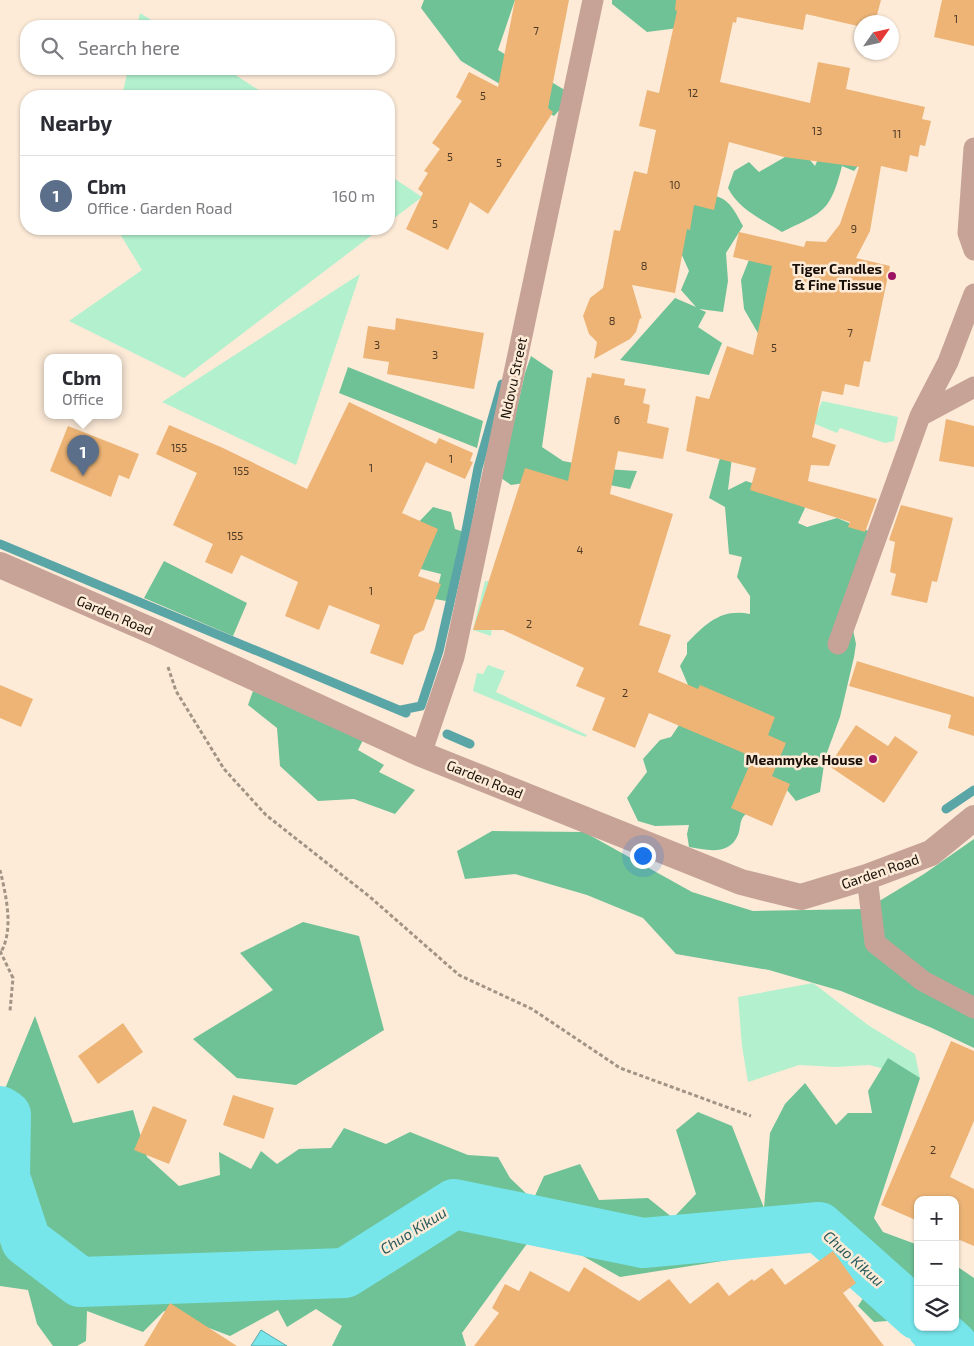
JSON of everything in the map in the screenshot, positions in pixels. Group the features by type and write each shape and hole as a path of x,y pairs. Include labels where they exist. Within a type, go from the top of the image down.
{"street":[{"name":"Ndovu Street","path":"421,754 454,657 593,0"},
{"path":"974,148 968,233 974,250"},
{"path":"838,644 920,416 948,362 974,294"},
{"path":"920,416 974,387"},
{"name":"Garden Road","path":"0,565 157,633 421,754 741,882 801,897 867,877 931,853 974,818"},
{"path":"867,877 875,943 923,981 974,1008"}],"path":[{"path":"157,633 176,691 224,769 266,815 370,897 459,975 532,1009 620,1068 751,1116"},
{"path":"0,870 8,916 7,942 1,951 13,978 10,1011"}],"green space":[{"path":"424,0 515,0 498,50 573,95 554,116 461,61 421,8"},
{"path":"612,0 687,0 686,27 647,32 612,4"},
{"path":"140,13 151,20 138,20"},
{"path":"127,75 235,75 259,90 123,90"},
{"path":"875,144 854,171 842,166 838,182 829,202 823,209 816,215 782,232 745,208 728,188 734,171 749,162 759,172 785,157 805,154 815,166 824,145"},
{"path":"395,179 422,197 395,217"},
{"path":"696,192 714,195 726,201 734,210 743,226 726,253 728,281 723,312 699,309 706,312 698,327 722,343 709,375 620,360 675,298 696,307 681,290 689,271 673,235"},
{"path":"121,235 372,235 184,378 69,321 142,270"},
{"path":"754,247 786,268 759,335 744,309 741,280"},
{"path":"360,274 296,465 162,402"},
{"path":"531,356 553,371 542,447 563,461 605,469 637,471 630,489 574,478 548,497 525,483 511,485 501,478 525,373"},
{"path":"348,367 483,421 477,448 339,393"},
{"path":"822,401 898,417 894,441 885,443 840,428 837,433 813,423"},
{"path":"733,411 733,449 728,490 746,481 795,497 805,508 798,523 807,527 837,518 881,536 853,630 856,644 854,657 840,717 825,758 820,792 796,801 787,790 744,816 738,835 729,846 723,849 710,850 689,847 687,834 689,825 655,826 638,821 627,798 647,772 643,759 660,740 671,737 683,719 688,685 680,666 687,654 687,643 708,623 723,615 731,613 750,614 750,596 737,577 742,557 729,554 725,507 709,498"},
{"path":"433,507 451,512 455,529 476,536 446,601 435,599 441,574 405,565 400,542"},
{"path":"164,561 247,603 233,636 144,598"},
{"path":"485,581 497,582 491,636 473,630"},
{"path":"488,665 505,671 496,692 587,735 585,737 473,691 477,673 483,674"},
{"path":"253,691 364,738 358,750 384,765 379,772 415,790 395,814 354,799 318,801 280,766 277,728 248,705"},
{"path":"492,831 584,832 692,892 753,911 866,909 924,874 974,839 974,1048 932,1028 841,991 769,970 676,954 643,918 587,895 515,874 465,879 457,851"},
{"path":"303,922 359,936 384,1030 296,1085 237,1078 193,1039 273,990 240,953"},
{"path":"813,983 868,1025 915,1054 920,1078 869,1065 836,1067 799,1065 748,1082 742,1046 738,997"},
{"path":"35,1016 73,1123 133,1110 147,1157 179,1186 220,1175 219,1152 251,1169 261,1151 277,1164 299,1149 331,1148 344,1128 386,1144 410,1132 468,1155 498,1157 510,1178 533,1200 544,1176 580,1164 599,1200 648,1198 673,1218 696,1194 676,1130 698,1112 732,1126 764,1208 770,1133 785,1104 805,1083 836,1125 848,1113 872,1113 868,1091 888,1058 920,1078 874,1218 883,1232 914,1244 914,1331 959,1331 959,1268 974,1278 974,1346 931,1346 901,1320 874,1322 858,1306 869,1289 847,1260 817,1240 773,1253 620,1277 537,1230 462,1333 466,1346 332,1346 342,1326 316,1309 287,1327 278,1310 230,1336 164,1311 143,1332 87,1311 86,1341 77,1346 53,1346 37,1324 28,1290 0,1286 0,1101"}],"water":[{"path":"261,1330 287,1346 251,1346"}],"building":[{"path":"515,0 569,0 548,108 553,112 488,214 470,202 448,250 406,229 423,193 418,189 428,173 424,171 440,149 432,143 462,101 456,97 469,72 498,87"},
{"path":"676,0 881,0 877,15 854,15 854,25 806,14 803,30 737,17 736,23 733,22 720,82 810,103 818,62 850,68 846,89 925,107 922,119 931,121 925,146 920,145 918,157 910,155 907,172 881,166 870,231 856,258 890,266 870,362 864,361 859,387 845,384 843,395 822,391 812,437 836,445 829,466 811,465 808,481 877,499 865,532 848,527 850,522 750,490 756,468 686,451 696,396 709,399 727,346 753,355 772,266 733,257 739,232 804,247 806,241 826,242 840,224 859,167 784,157 729,142 714,210 694,205 690,230 687,229 675,293 632,285 642,319 640,318 636,332 630,339 594,359 597,342 589,334 583,316 590,298 603,288 614,230 620,231 634,171 647,174 656,130 639,126 647,90 659,93 677,11 675,10"},
{"path":"942,0 974,0 974,46 934,37"},
{"path":"396,318 484,333 474,389 387,374 389,362 363,358 368,326 395,330"},
{"path":"592,373 625,379 624,385 646,389 643,403 650,405 647,423 669,428 663,459 618,451 610,494 673,514 639,625 671,635 658,672 698,689 700,685 775,717 768,735 786,743 772,776 790,784 772,826 731,808 753,757 649,713 635,748 592,730 605,698 576,686 584,668 503,630 473,630 525,468 568,481 587,377 591,378"},
{"path":"349,402 436,444 439,438 473,453 470,461 473,462 465,479 426,462 402,513 438,529 418,576 441,584 424,630 414,635 403,665 370,653 380,625 329,605 319,630 285,616 298,582 241,555 232,574 205,562 213,544 173,525 197,473 156,454 169,425 223,448 307,489"},
{"path":"946,419 974,426 974,467 939,461"},
{"path":"68,426 139,454 129,479 119,475 111,497 50,471"},
{"path":"901,505 953,518 937,582 932,581 927,603 891,595 896,574 890,572 895,542 889,540"},
{"path":"857,661 974,697 974,736 948,728 951,715 849,686"},
{"path":"0,685 33,699 21,727 0,718"},
{"name":"Meanmyke House","path":"856,725 888,746 895,736 918,752 884,803 829,766"},
{"path":"123,1023 143,1052 98,1084 78,1056"},
{"path":"951,1041 974,1051 974,1121 950,1177 974,1189 974,1246 959,1240 959,1196 914,1196 914,1219 881,1205"},
{"path":"233,1095 274,1108 264,1139 223,1125"},
{"path":"153,1106 187,1120 169,1164 134,1150"},
{"path":"833,1251 856,1283 843,1293 884,1346 474,1346 499,1313 492,1308 505,1284 519,1291 530,1271 569,1292 584,1267 639,1301 669,1279 690,1304 718,1282 729,1296 752,1279 754,1281 772,1268 785,1285"},
{"path":"170,1303 237,1346 144,1346"}],"waterway":[{"path":"401,710 421,706 439,651 464,541 478,468 502,384"},
{"path":"0,544 406,713"},
{"path":"447,734 470,744"},
{"path":"946,809 974,790"},
{"name":"Chuo Kikuu","path":"0,1111 6,1115 5,1177 26,1241 80,1282 345,1273 454,1204 643,1243 819,1227 914,1311"},
{"name":"Chuo Kikuu","path":"936,1331 953,1346"}],"place":[{"name":"Tiger Candles & Fine Tissue","path":"892,276"},
{"name":"Cbm","path":"83,476"},
{"name":"Meanmyke House","path":"873,759"}]}
